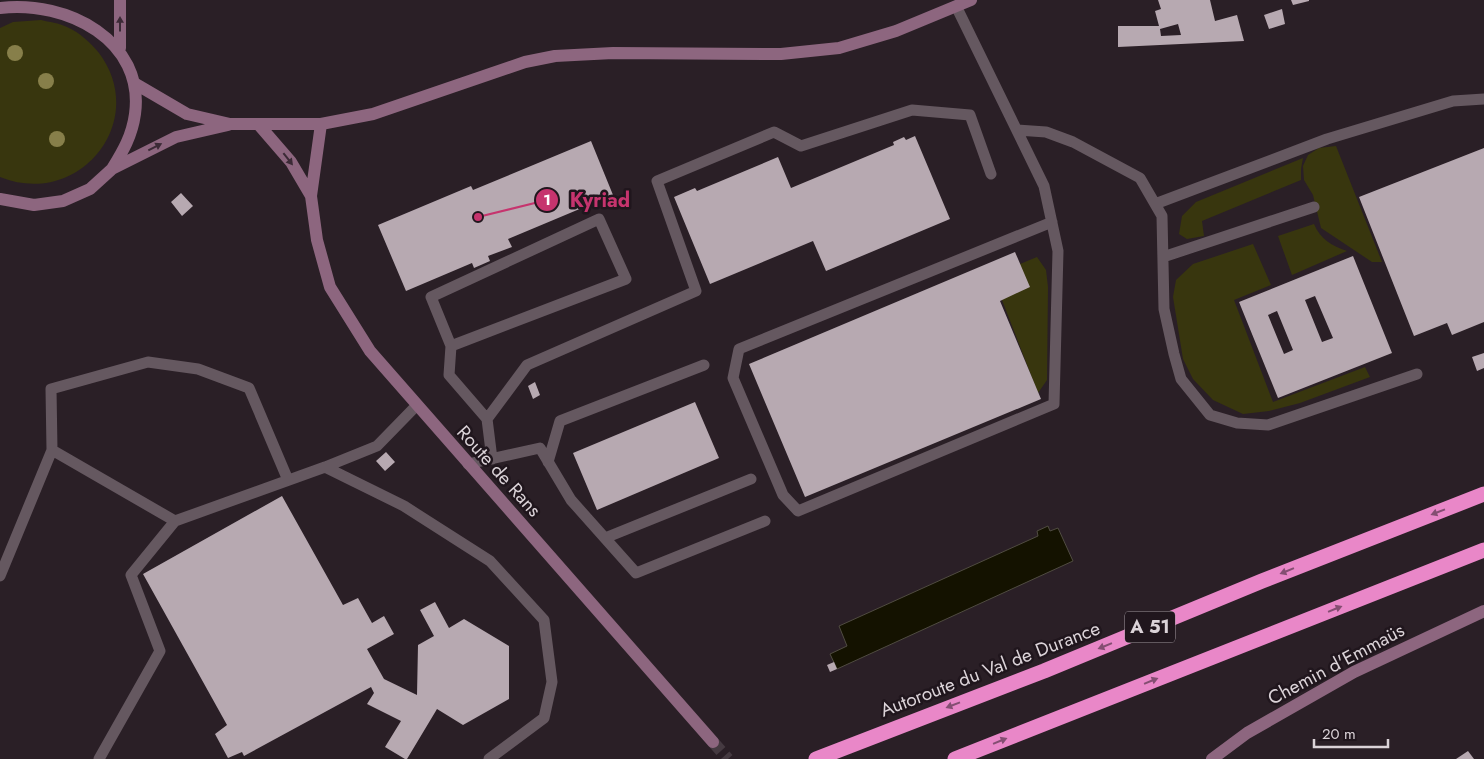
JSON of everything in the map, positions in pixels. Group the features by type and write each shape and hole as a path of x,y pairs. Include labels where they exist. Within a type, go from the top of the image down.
{"highway":[{"name":"Autoroute du Val de Durance","path":"816,759 1044,671 1253,585 1484,494"},
{"name":"A 51","path":"954,759 1484,550"}],"main road":[{"path":"120,0 120,48"},
{"path":"134,83 187,114 230,124 321,124 373,114 525,62 555,56 614,53 780,54 839,48 896,31 971,0"},
{"path":"0,3 41,1 71,8 98,24 120,48 134,83 136,113 128,143 112,169"},
{"path":"0,8 14,3"},
{"path":"1,201 34,206 63,201 90,189 112,169 176,137 230,124"},
{"name":"Route de Rans","path":"321,124 311,196 317,240 330,287 370,352 713,742"},
{"name":"Route de Rans","path":"259,125 290,162 311,196"},
{"name":"Chemin d'Emmaüs","path":"1212,759 1247,733 1354,672 1484,611"}],"lane":[{"path":"956,6 1044,186 1052,222 1058,251 1054,404 798,511 783,495 733,378 739,349 1052,222"},
{"path":"1156,204 1327,139 1453,101 1484,99"},
{"path":"487,419 527,365 696,291 657,181 774,132 801,146 912,110 970,115 991,174"},
{"path":"1017,130 1046,132 1073,142 1140,178 1162,216 1164,308 1174,354 1182,380 1210,415 1237,423 1268,425 1417,374"},
{"path":"1163,257 1314,207"},
{"path":"451,346 626,279 599,219 431,297 451,346 449,375 487,419 492,459"},
{"path":"0,576 52,450 51,389 148,362 198,369 249,388 288,480"},
{"path":"548,462 560,421 704,365"},
{"path":"99,759 160,651 131,575 175,521 325,467 377,446 416,406"},
{"path":"468,464 540,448 571,500 636,573 765,521"},
{"path":"52,450 175,521"},
{"path":"325,467 404,506 490,561 544,620 552,682 544,718 488,759"},
{"path":"605,538 751,479"}],"shaded area":[{"path":"41,20 61,24 71,29 85,38 96,49 113,79 116,106 111,131 98,152 79,170 56,181 29,184 0,177 0,28 13,22"},
{"path":"1336,146 1382,262 1372,262 1321,228 1313,195 1304,180 1303,166 1308,155 1319,148"},
{"path":"1303,158 1301,180 1202,221 1204,236 1187,239 1179,234 1182,216 1196,202"},
{"path":"1314,224 1327,241 1347,251 1292,275 1278,236"},
{"path":"1253,244 1271,285 1234,300 1273,402 1365,367 1370,377 1300,403 1269,411 1243,414 1213,400 1193,379 1183,359 1173,297 1176,280 1193,264"},
{"path":"1037,257 1046,270 1048,287 1047,380 1038,393 1002,300 1020,264"},
{"path":"1048,526 1050,531 1058,528 1073,561 837,669 830,654 847,646 839,626 1038,536 1037,531"}],"building":[{"path":"1158,0 1210,0 1215,21 1237,15 1244,41 1118,47 1118,26 1159,26 1155,11 1161,9","holes":["1178,24 1181,35 1161,36 1160,29"]},
{"path":"1291,0 1309,0 1309,1 1293,5"},
{"path":"1282,9 1285,24 1269,29 1264,15"},
{"path":"915,136 950,219 826,271 813,241 710,284 674,197 695,188 697,191 778,157 791,188 894,145 893,142 904,137 906,140"},
{"path":"591,141 613,195 508,239 512,247 488,256 490,261 474,268 472,263 406,291 378,225 471,186 473,190"},
{"path":"1484,148 1484,322 1452,335 1447,323 1414,336 1359,197"},
{"path":"181,193 193,206 182,216 171,202"},
{"path":"1015,252 1030,287 1000,301 1041,399 805,497 749,364"},
{"path":"1353,256 1392,353 1278,398 1239,302","holes":["1315,296 1333,338 1322,342 1305,300","1277,311 1293,350 1284,354 1268,315"]},
{"path":"1484,353 1484,368 1477,371 1472,357"},
{"path":"535,382 540,395 533,399 528,386"},
{"path":"695,402 719,458 597,510 573,453"},
{"path":"386,452 395,462 385,471 376,461"},
{"path":"282,496 343,605 358,598 372,623 384,616 394,634 367,649 384,679 417,695 418,645 434,636 420,610 435,602 449,628 464,619 509,646 509,699 463,725 437,709 407,759 405,759 385,747 401,721 367,704 374,693 371,687 244,756 242,752 228,758 215,734 227,725 143,574"},
{"path":"834,662 837,669 830,672 827,665"},
{"path":"1468,751 1474,759 1456,759"}],"tunnel":[{"path":"713,742 728,759"}],"place":[{"name":"Kyriad","path":"478,217"}]}
